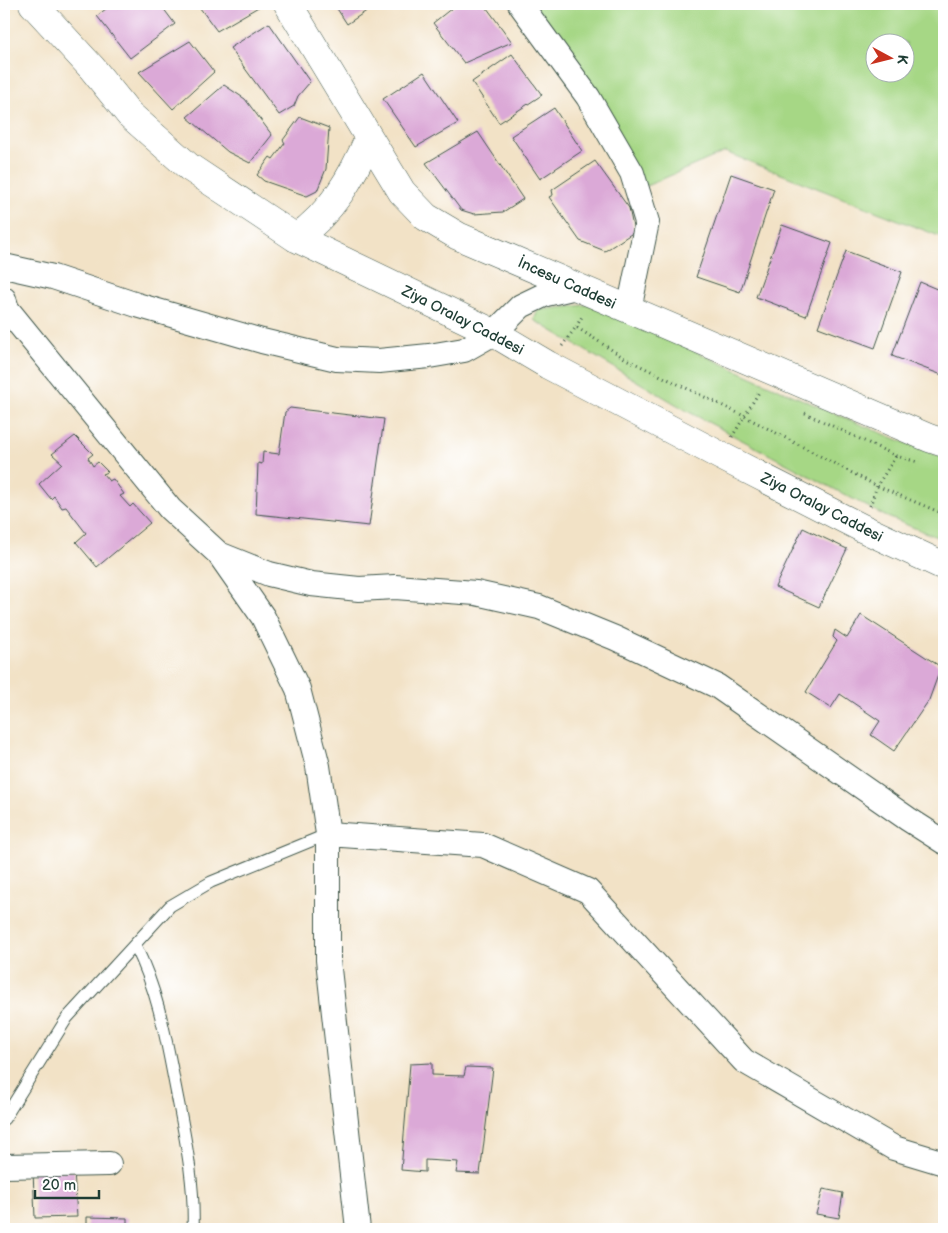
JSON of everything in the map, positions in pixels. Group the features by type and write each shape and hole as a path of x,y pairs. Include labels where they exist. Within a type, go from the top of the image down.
{"main road":[{"name":"Ziya Oralay Caddesi","path":"33,4 92,68 129,114 189,167 296,238 494,333 548,365 721,456 862,528 944,566"},
{"name":"İncesu Caddesi","path":"288,4 402,192 426,217 458,236 944,443"},
{"path":"296,238 314,225 332,207 358,164 369,138"}],"street":[{"path":"520,4 588,97 632,173 647,222 629,310"},
{"path":"4,266 53,277 137,305 262,341 337,359 379,361 464,350 494,333 521,306 546,294 576,287"},
{"path":"4,299 7,309 170,509 218,554 262,617 298,689 318,766 328,834 328,960 358,1229"},
{"path":"218,554 270,574 311,584 359,589 395,587 476,593 539,607 615,638 717,686 944,842"},
{"path":"328,834 483,845 588,890 744,1061 894,1148 944,1163"},
{"path":"4,1166 109,1164"}],"lane":[{"path":"4,1120 67,1018 135,945 157,918 183,896 328,834"},
{"path":"135,945 161,1009 191,1179 193,1229"}],"path":[{"path":"548,365 576,327 626,359 744,416 877,486 944,514"},
{"path":"721,456 759,392"},
{"path":"862,528 877,486 896,456"}],"green space":[{"path":"520,4 944,4 944,238 725,152 637,190"},
{"path":"595,304 768,384 944,458 944,540 885,516 689,412 534,320 538,310"}],"building":[{"path":"112,4 160,4 175,24 130,58 97,16"},
{"path":"197,4 259,4 260,6 217,31"},
{"path":"334,4 377,4 347,24"},
{"path":"457,4 484,4 512,42 464,63 433,23"},
{"path":"269,23 310,82 298,96 294,106 279,115 230,48"},
{"path":"190,41 214,72 173,109 139,72"},
{"path":"512,54 542,95 499,123 472,82"},
{"path":"424,72 458,123 416,147 383,99"},
{"path":"224,85 245,99 272,135 250,163 228,152 187,117"},
{"path":"554,108 582,151 540,179 511,136"},
{"path":"300,117 329,128 326,169 317,191 307,196 264,181 257,175 270,157 273,159 285,143 283,140"},
{"path":"478,132 523,199 503,212 474,214 461,210 426,163"},
{"path":"595,161 629,208 634,232 605,251 580,241 549,197 553,195 552,190"},
{"path":"731,174 774,189 740,292 696,277"},
{"path":"782,225 832,243 806,316 756,297"},
{"path":"846,251 902,272 875,348 818,327"},
{"path":"920,282 944,292 942,375 892,356"},
{"path":"290,408 384,419 369,526 256,514 258,463 262,464 263,452 279,454 285,412"},
{"path":"75,436 93,454 88,458 93,466 98,462 108,472 103,474 109,481 113,479 124,494 120,496 130,507 133,504 150,523 97,567 76,542 86,533 66,507 62,508 54,496 51,499 39,484 62,463 52,454"},
{"path":"803,528 847,549 819,607 775,587"},
{"path":"861,615 941,667 929,700 894,751 871,735 880,721 840,694 831,708 806,692 837,641 833,637 835,630 847,638"},
{"path":"432,1063 432,1075 464,1076 466,1067 493,1068 480,1174 456,1173 458,1162 425,1160 425,1172 401,1170 410,1064"},
{"path":"33,1171 74,1171 77,1217 35,1218"},
{"path":"823,1189 843,1193 839,1218 816,1214"},
{"path":"87,1217 127,1218 127,1229 87,1229"}]}
